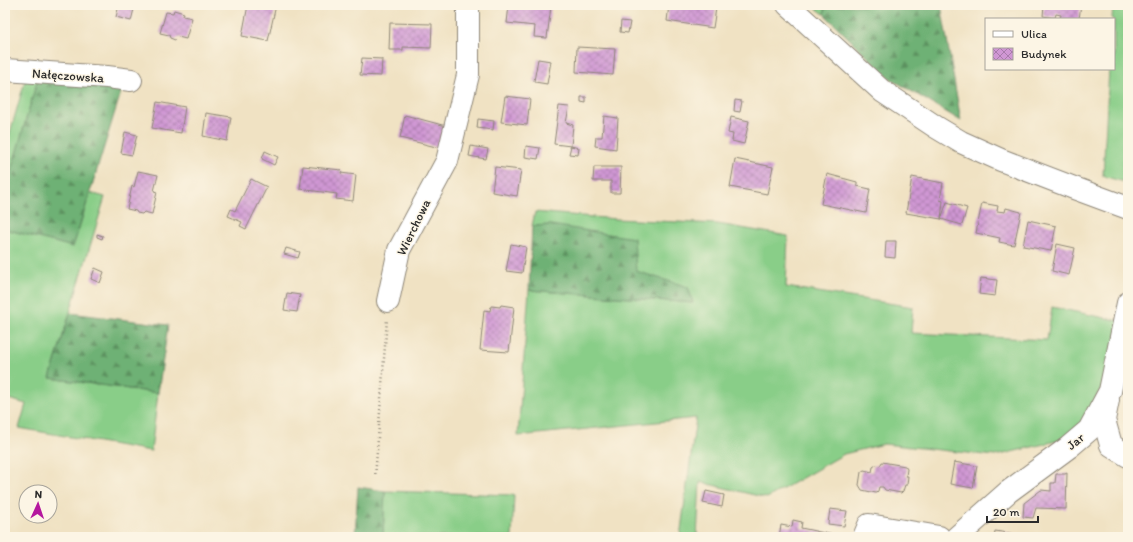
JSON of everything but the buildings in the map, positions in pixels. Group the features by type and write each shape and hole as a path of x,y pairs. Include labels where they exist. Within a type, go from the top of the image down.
{"street":[{"name":"Wierchowa","path":"388,301 399,250 447,160 468,76 468,5"},
{"path":"788,5 882,91 961,142 1001,160 1128,208"},
{"name":"Nałęczowska","path":"5,70 99,76 131,80"},
{"name":"Jar","path":"957,537 1008,492 1069,447 1089,430 1110,391 1128,303"},
{"path":"1110,391 1104,420 1112,445 1128,456"},
{"path":"864,537 869,525 939,537"}],"path":[{"path":"375,478 388,301"}],"green space":[{"path":"812,5 826,5 824,14"},
{"path":"826,5 941,5 961,121 888,77 824,14"},
{"path":"1113,5 1128,5 1128,183 1103,176 1109,70 1115,70 1115,18 1112,18"},
{"path":"26,77 38,78 5,192 5,150"},
{"path":"38,78 123,86 73,247 5,229 5,192"},
{"path":"90,193 105,197 50,378 158,393 151,451 19,428 26,404 5,398 5,229 73,247"},
{"path":"535,212 616,219 718,224 788,236 786,287 913,307 911,333 1047,340 1052,307 1120,321 1109,375 1073,437 995,456 884,444 844,454 767,498 700,482 697,537 680,537 696,418 518,436 529,290 693,303 688,287 636,272 551,225 532,226"},
{"path":"551,225 634,238 636,271 688,287 693,303 529,290 532,226"},
{"path":"70,313 168,325 158,393 50,378"},
{"path":"358,487 385,491 383,537 355,537"},
{"path":"385,491 514,495 512,537 383,537"}]}
